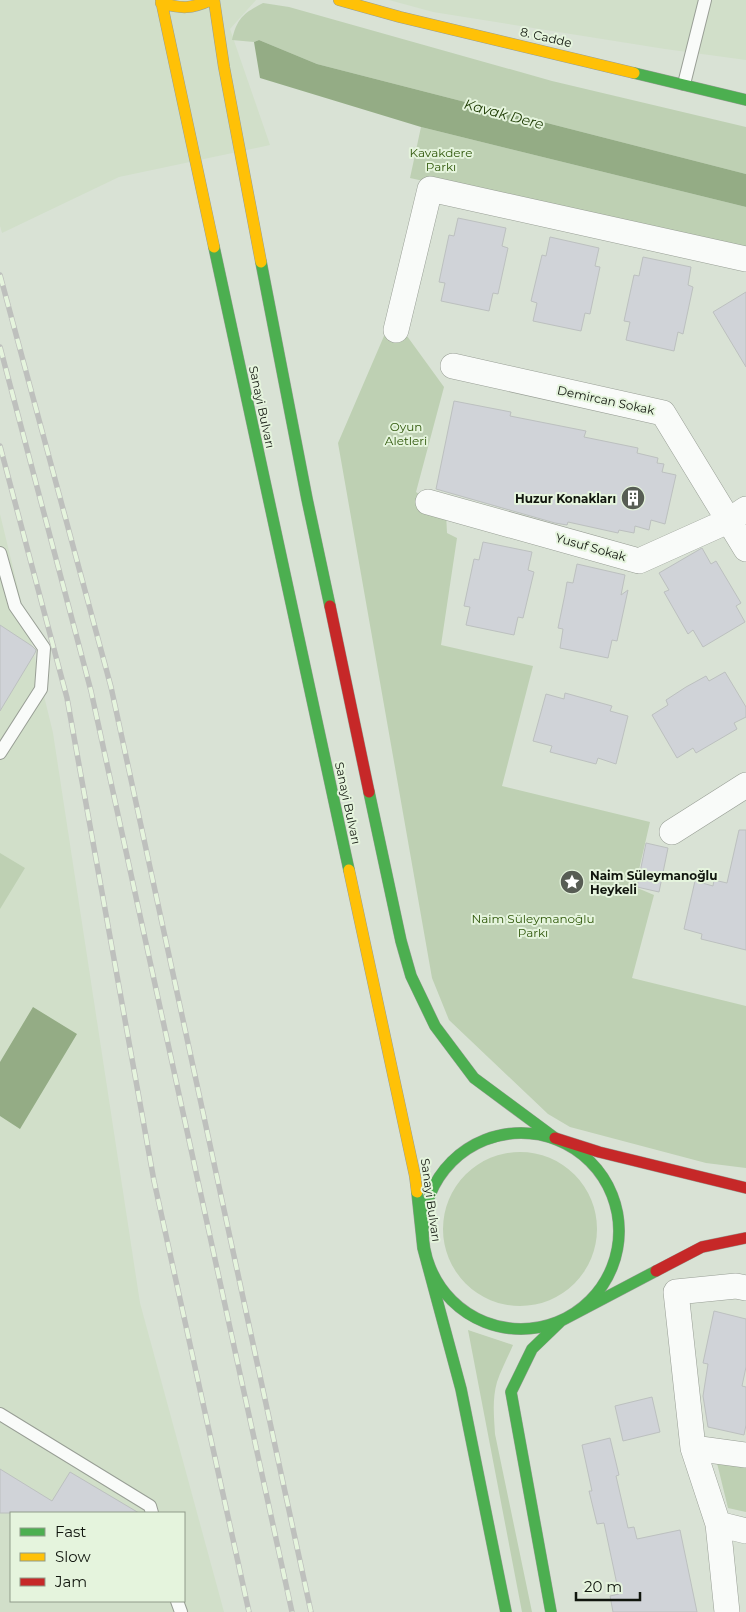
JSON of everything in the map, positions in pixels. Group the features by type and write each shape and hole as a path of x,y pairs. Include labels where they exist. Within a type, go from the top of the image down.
{"main road":[{"path":"161,2 183,9 199,6 212,0"},
{"name":"Sanayi Bulvarı","path":"212,0 306,499 401,941 411,976 435,1026 474,1078 552,1137"},
{"name":"8. Cadde","path":"339,0 746,100"},
{"name":"Sanayi Bulvarı","path":"161,2 416,1176 424,1248 461,1389 506,1612"},
{"path":"746,1188 598,1152 552,1137 518,1132 485,1138 456,1156 434,1182 423,1214 424,1248 433,1276 451,1300 475,1318 503,1328 532,1329 561,1321 702,1247 746,1238"},
{"path":"550,1612 511,1392 532,1349 561,1321 589,1302 609,1275 619,1243 617,1209 604,1178 582,1153 552,1137"}],"street":[{"path":"396,330 430,189 746,259"},
{"name":"Demircan Sokak","path":"453,366 662,413 737,515 746,549"},
{"name":"Yusuf Sokak","path":"428,502 639,561 737,515"},
{"path":"672,832 746,785"},
{"path":"727,1612 718,1524 693,1448 676,1292 736,1286 746,1288"},
{"path":"693,1448 746,1455"},
{"path":"718,1524 746,1531"}],"lane":[{"path":"684,84 705,0"},
{"path":"0,553 15,606 44,648 41,689 0,753"},
{"path":"0,597 15,606"},
{"path":"0,1414 150,1506 152,1512"}],"shaded area":[{"path":"0,0 256,0 230,29 270,145 119,177 2,233 0,226"},
{"path":"389,0 746,0 746,60 433,12"},
{"path":"0,514 53,733 140,1303 224,1612 0,1612"}],"green space":[{"path":"263,3 289,7 552,81 746,127 746,174 317,64 259,40 254,42 232,40 236,26 242,17"},
{"name":"Kavakdere Parkı","path":"421,127 746,207 746,253 410,178"},
{"name":"Naim Süleymanoğlu Parkı","path":"384,336 407,336 444,387 416,492 446,513 447,533 457,538 441,645 533,666 502,786 650,822 635,887 654,895 632,978 746,1006 746,1168 706,1163 570,1127 548,1114 449,1020 432,978 338,443"},
{"path":"0,853 25,868 0,909"},
{"path":"520,1152 550,1157 575,1174 592,1199 597,1229 592,1259 575,1284 550,1301 520,1306 490,1301 465,1284 448,1259 443,1229 448,1199 465,1174 490,1157"},
{"path":"468,1330 513,1345 495,1388 495,1434 532,1612 522,1612"},
{"path":"717,1463 746,1467 746,1512 728,1508"}],"water":[{"name":"Kavak Dere","path":"259,40 317,64 746,174 746,207 421,127 260,78 254,42"},
{"path":"33,1007 77,1034 20,1129 0,1116 0,1062"}],"building":[{"path":"458,218 506,228 502,246 508,248 498,294 493,293 489,311 441,301 445,283 439,282 449,235 454,236"},
{"path":"550,237 599,248 595,266 600,267 590,314 585,313 581,331 533,321 537,303 531,301 542,255 546,256"},
{"path":"643,257 691,267 688,285 693,287 683,334 678,332 674,351 626,340 630,322 624,321 634,275 639,276"},
{"path":"746,292 746,367 713,312"},
{"path":"454,401 511,412 510,416 586,431 584,437 638,448 637,453 658,458 657,463 664,464 662,472 676,475 665,524 651,520 649,530 635,526 634,533 619,530 618,533 568,522 567,525 555,523 436,489"},
{"path":"483,542 532,552 528,570 534,572 523,618 518,617 514,635 466,625 470,607 464,606 474,559 479,560"},
{"path":"702,548 711,564 716,561 741,603 736,606 745,622 703,647 693,630 688,634 664,592 669,590 659,573"},
{"path":"577,564 625,575 621,595 628,590 617,641 612,640 608,658 560,648 563,629 558,628 567,582 573,583"},
{"path":"0,625 36,650 0,711"},
{"path":"725,672 746,707 746,717 734,723 737,729 696,753 693,748 677,758 652,715 668,705 666,700 686,687 706,676 709,681"},
{"path":"565,693 612,706 610,711 628,716 616,764 598,758 596,764 550,752 552,746 533,741 546,694 564,699"},
{"path":"739,830 746,830 746,950 701,939 702,934 684,929 695,881 713,886 714,880 727,883"},
{"path":"646,843 668,848 659,892 637,887"},
{"path":"714,1311 746,1319 746,1367 742,1386 746,1387 746,1425 744,1435 708,1427 703,1396 708,1364 703,1363"},
{"path":"652,1397 660,1432 623,1441 615,1406"},
{"path":"610,1438 619,1475 616,1476 628,1528 634,1527 637,1539 680,1530 697,1612 613,1612 610,1596 619,1594 604,1523 597,1524 589,1491 592,1491 582,1445"},
{"path":"0,1469 52,1501 70,1472 137,1512 10,1512 0,1513"}],"railway":[{"path":"0,275 111,687 311,1612"},
{"path":"0,347 91,691 292,1612"},
{"path":"0,446 67,698 154,1181 249,1612"}],"traffic: fast":[{"path":"634,73 746,100"},
{"path":"214,247 349,870"},
{"path":"261,262 307,499 330,606"},
{"path":"369,792 401,941 411,976 435,1026 474,1078 555,1138"},
{"path":"521,1133 549,1137 567,1145 583,1155 597,1169 615,1203 619,1231 615,1259 607,1277 597,1293 583,1307 549,1325 521,1329 493,1325 475,1317 459,1307 445,1293 427,1259 423,1231 427,1203 435,1185 445,1169 459,1155 493,1137 521,1133"},
{"path":"417,1192 423,1248 461,1389 506,1612"},
{"path":"551,1612 511,1392 532,1349 561,1321 656,1271"}],"traffic: slow":[{"path":"161,0 214,247"},
{"path":"161,3 186,7 211,0"},
{"path":"214,0 224,67 261,262"},
{"path":"339,0 400,17 634,73"},
{"path":"349,870 417,1192"}],"traffic: jam":[{"path":"330,606 369,792"},
{"path":"555,1138 599,1152 746,1188"},
{"path":"656,1271 702,1247 746,1238"}],"place":[{"name":"Huzur Konakları","path":"633,498"},
{"name":"Naim Süleymanoğlu Heykeli","path":"572,882"}],"park label":[{"name":"Oyun Aletleri","path":"406,433"}]}
